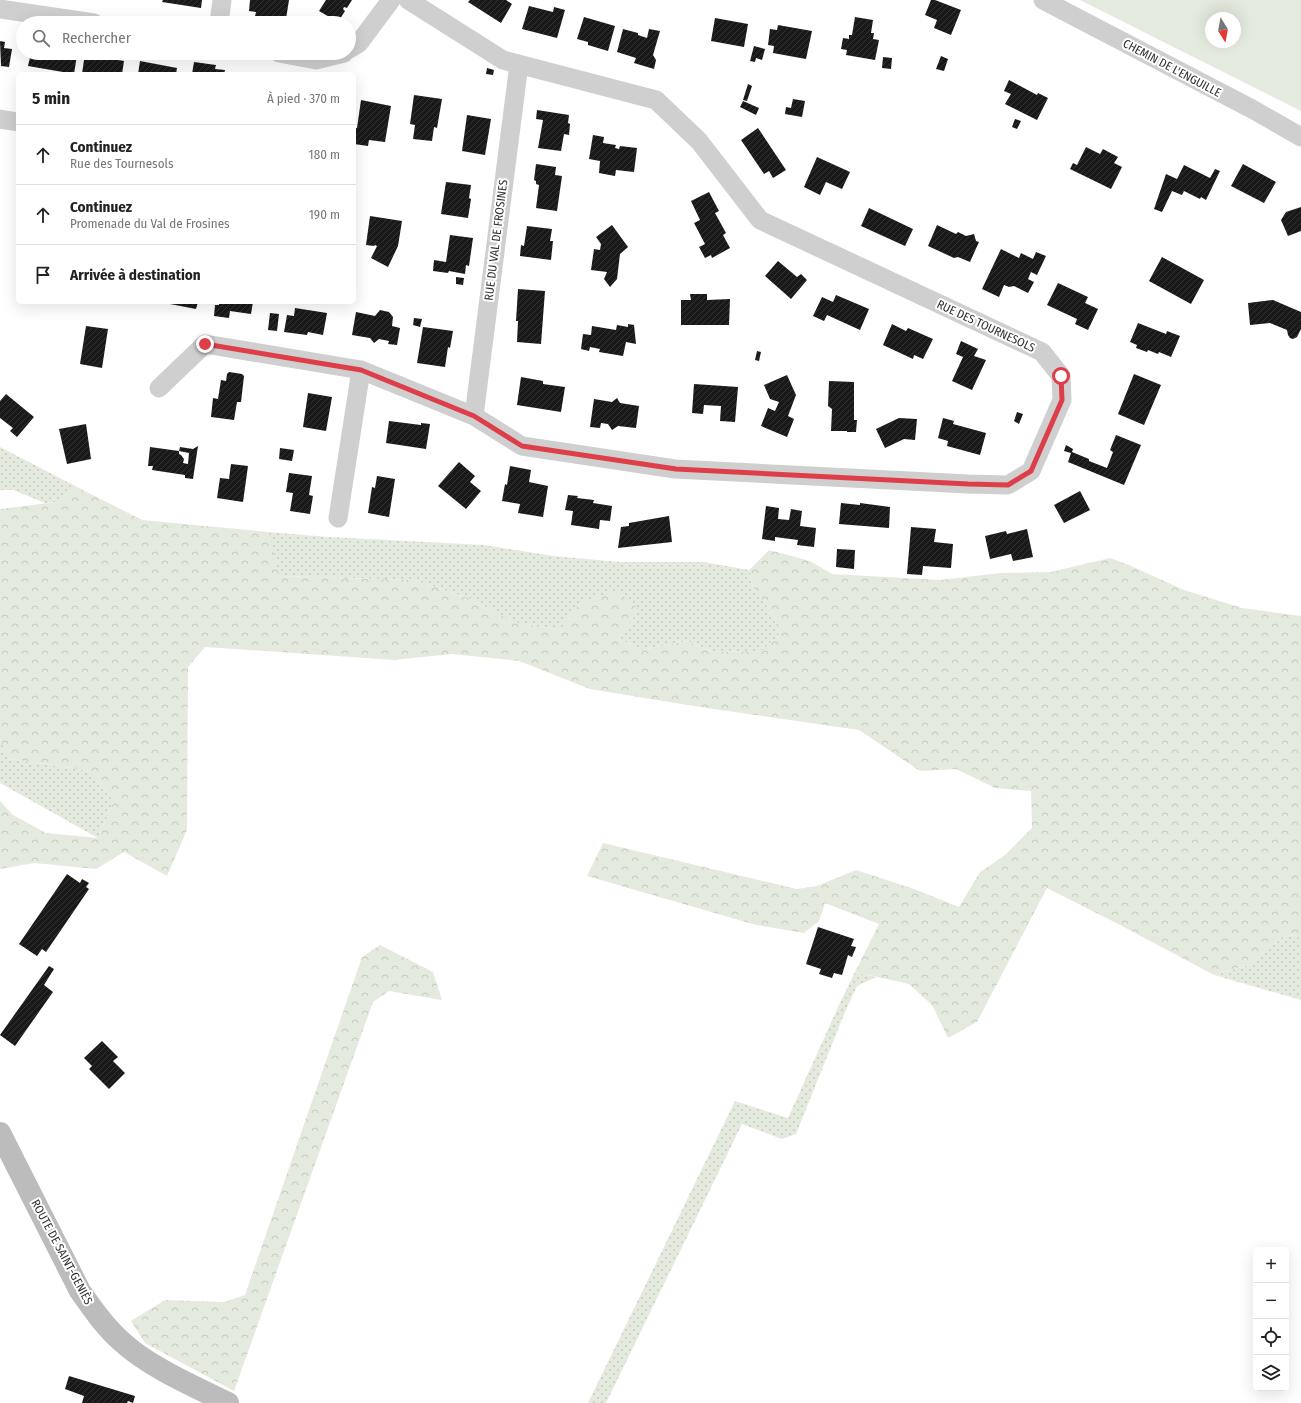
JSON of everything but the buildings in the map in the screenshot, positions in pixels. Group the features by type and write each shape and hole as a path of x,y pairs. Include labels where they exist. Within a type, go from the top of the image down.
{"main road":[{"name":"ROUTE DE SAINT-GENIÈS","path":"0,1133 80,1290 108,1327 120,1341 136,1354 176,1377 228,1403"}],"street":[{"path":"220,16 222,0"},
{"path":"356,44 391,0"},
{"path":"408,0 503,60 519,64"},
{"name":"CHEMIN DE L'ENGUILLE","path":"1043,0 1252,109 1301,137"},
{"path":"0,9 47,16"},
{"name":"RUE DES TOURNESOLS","path":"159,388 205,344 361,370 474,416 522,446 676,469 1008,485 1031,471 1062,400 1061,376 1042,352 760,220 699,141 656,100 519,64"},
{"name":"RUE DU VAL DE FROSINES","path":"474,416 519,64"},
{"path":"0,119 16,122"},
{"path":"338,518 361,370"}],"green space":[{"path":"1080,0 1301,0 1301,111"},
{"path":"0,447 77,487 56,502 45,503 13,490 0,490"},
{"path":"77,487 142,520 268,532 279,576 414,580 471,599 514,622 560,630 579,604 616,590 640,610 618,638 641,650 687,641 713,652 761,651 779,635 774,616 753,587 749,570 769,550 810,561 832,574 940,580 1000,573 1051,572 1110,558 1184,590 1242,608 1301,616 1301,938 1286,934 1252,964 1214,975 1047,888 977,1022 948,1038 932,1005 909,984 855,972 879,924 825,903 819,921 804,933 756,925 587,876 603,843 797,889 817,886 856,870 914,889 959,907 980,872 1004,856 1032,828 1031,791 995,788 956,769 920,771 859,730 700,707 590,689 519,661 452,654 394,660 205,647 188,667 187,830 167,876 124,852 96,869 34,863 0,869 0,801 13,815 46,833 98,838 114,801 86,770 9,759 0,739 0,509 56,502"},
{"path":"268,532 329,537 484,545 553,556 620,562 704,562 749,570 753,587 774,616 779,635 761,651 713,652 687,641 641,650 618,638 579,605 560,630 513,622 471,599 414,580 278,576"},
{"path":"0,739 10,759 86,770 114,801 98,838 0,783"},
{"path":"1286,934 1301,938 1301,1000 1214,975 1252,964"},
{"path":"380,945 433,972 442,1000 389,991 373,1002 234,1391 145,1343 131,1321 165,1300 224,1302 245,1295 362,957"},
{"path":"855,972 876,977 857,986 796,1134 782,1139 742,1124 606,1403 588,1403 735,1101 788,1118"}],"route":[{"path":"205,344 361,370 474,416 522,446 676,469 968,484 1008,485 1031,471 1062,400 1061,376"}]}
